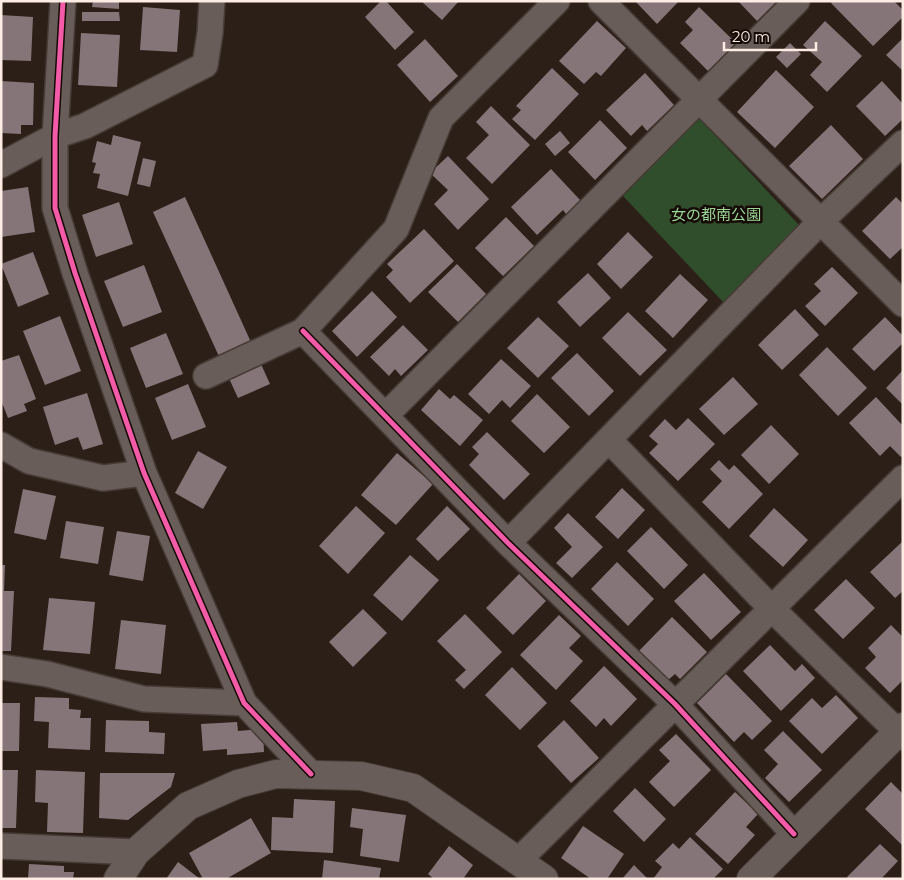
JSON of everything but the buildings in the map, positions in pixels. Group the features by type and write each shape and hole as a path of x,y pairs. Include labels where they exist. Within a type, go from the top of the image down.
{"street":[{"path":"63,1 55,136 54,208 144,473 244,703 311,774"},
{"path":"1,164 55,136 85,126 205,65 212,1"},
{"path":"206,376 303,331 396,229 441,118 557,1"},
{"path":"601,1 903,304"},
{"path":"385,416 797,1"},
{"path":"508,543 610,441 821,221 903,143"},
{"path":"303,331 508,543 674,704 794,834"},
{"path":"610,441 772,609 901,732 794,834 751,879"},
{"path":"1,445 29,462 103,478 144,473"},
{"path":"519,860 903,478"},
{"path":"1,667 47,674 144,699 244,703"},
{"path":"118,879 136,852 188,806 238,784 276,774 311,774 361,776 413,788 544,879"},
{"path":"1,846 136,852"}],"green space":[{"name":"女の都南公園","path":"699,118 799,225 724,303 623,196"}],"cycle path":[{"path":"63,1 55,136 55,208 75,273 144,473 244,703 311,774"},
{"path":"303,331 508,543 675,704 794,834"}]}
